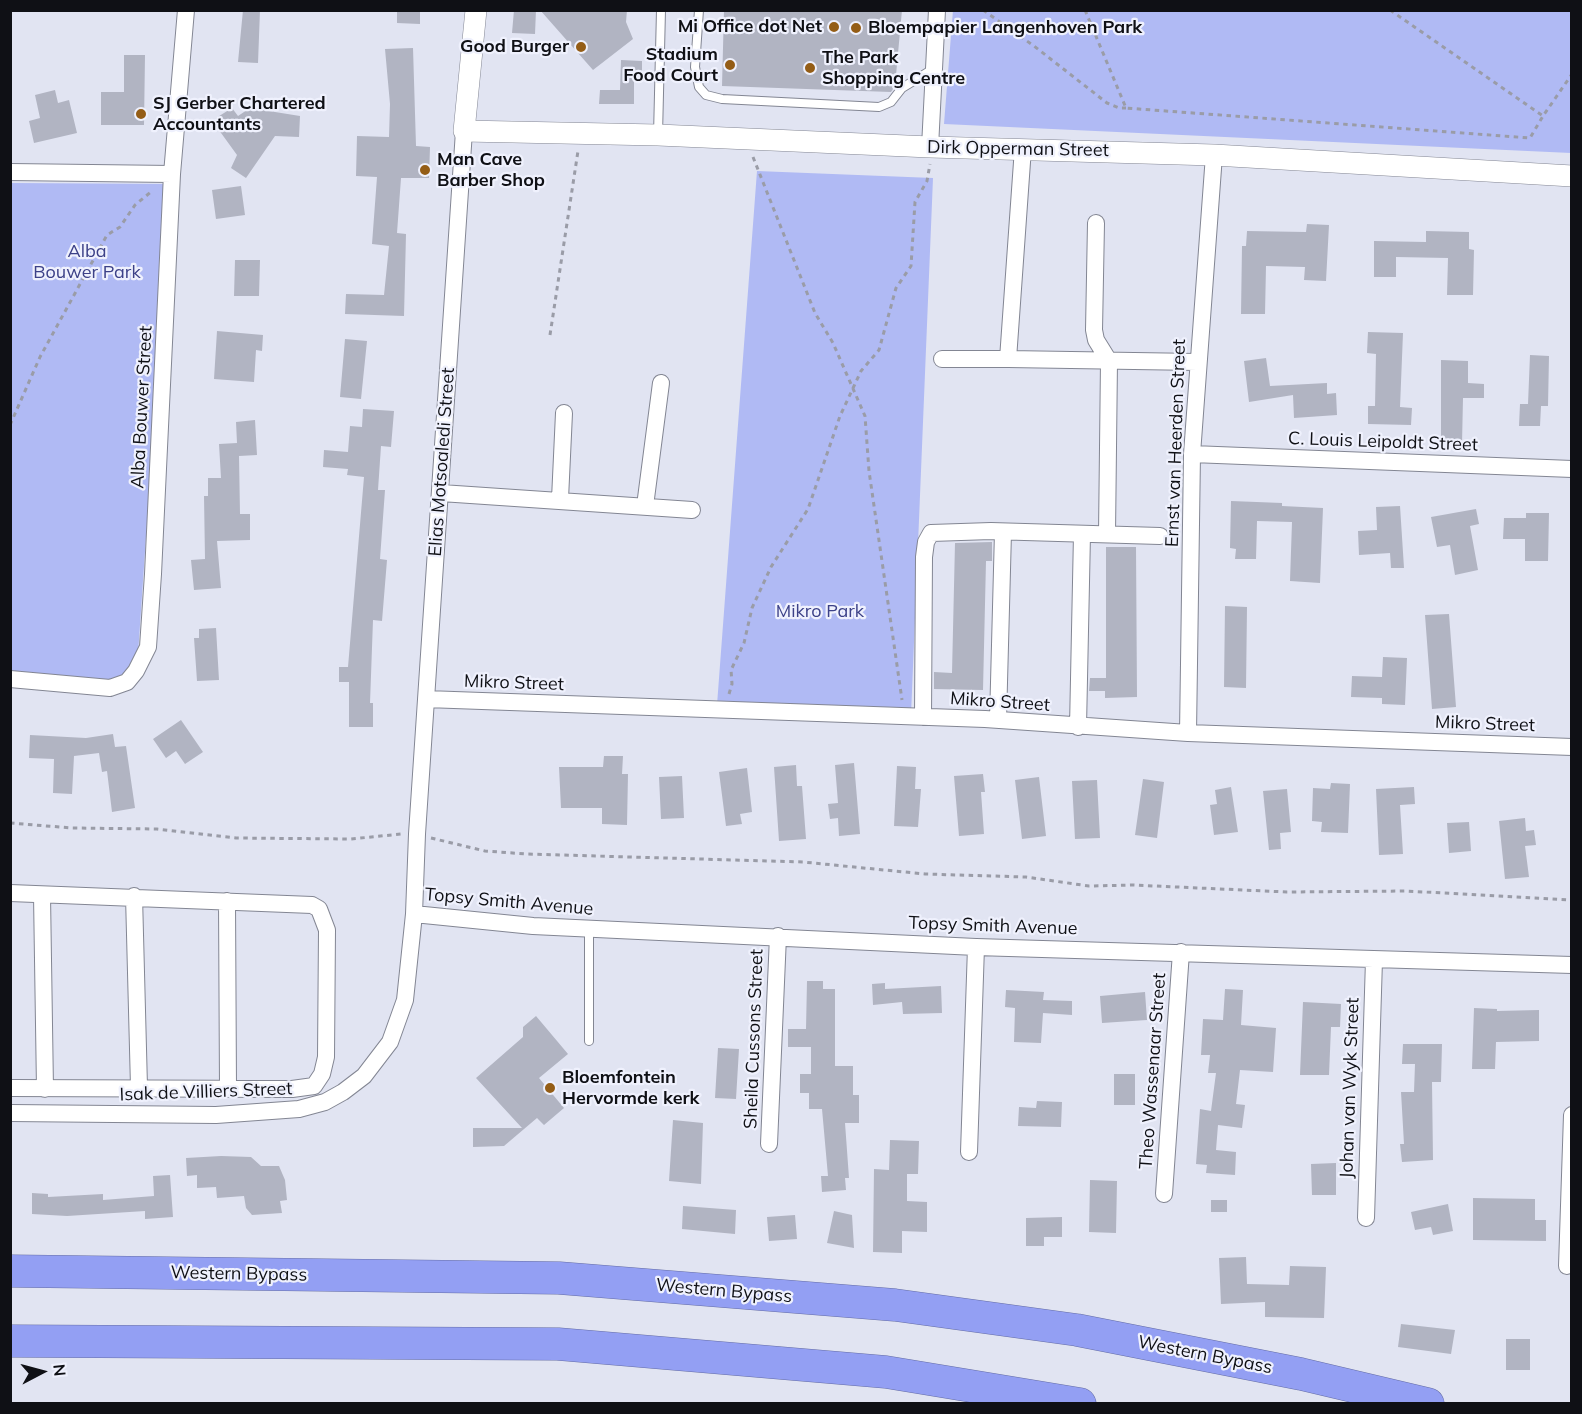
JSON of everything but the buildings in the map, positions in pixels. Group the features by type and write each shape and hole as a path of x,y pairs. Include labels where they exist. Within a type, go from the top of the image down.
{"highway":[{"name":"Western Bypass","path":"10,1271 559,1278 895,1305 1077,1330 1302,1374 1428,1404"},
{"path":"10,1341 558,1344 886,1372 1080,1404"}],"street":[{"name":"Alba Bouwer Street","path":"10,679 110,688 126,682 136,671 148,647 172,174 186,10"},
{"name":"Elias Motsoaledi Street","path":"414,914 417,834 441,493 455,243 476,10"},
{"path":"930,147 937,10"},
{"name":"Dirk Opperman Street","path":"465,131 658,135 930,147 1214,154 1572,176"},
{"path":"1008,359 1023,148"},
{"name":"Ernst van Heerden Street","path":"1188,733 1192,454 1214,154"},
{"path":"10,172 172,174"},
{"path":"1096,223 1094,330 1096,340 1109,362 1107,534"},
{"path":"942,358 1197,362"},
{"path":"645,506 661,383"},
{"path":"560,499 564,413"},
{"name":"C. Louis Leipoldt Street","path":"1192,454 1572,469"},
{"path":"441,493 560,499 692,510"},
{"path":"923,717 924,557 928,536 935,531 1160,536"},
{"path":"998,720 1003,532"},
{"path":"1078,727 1082,534"},
{"name":"Mikro Street","path":"426,699 998,720 1188,733 1572,747"},
{"path":"10,893 134,896 312,905 319,909 327,930 326,1057 318,1082 307,1088 10,1088"},
{"path":"42,895 45,1089"},
{"path":"134,896 139,1087"},
{"path":"227,901 228,1088"},
{"name":"Topsy Smith Avenue","path":"414,914 533,926 976,947 1572,965"},
{"name":"Isak de Villiers Street","path":"10,1113 216,1115 299,1109 326,1102 364,1076 380,1059 390,1042 405,1000 414,914"},
{"name":"Sheila Cussons Street","path":"769,1144 778,936"},
{"path":"969,1152 976,947"},
{"name":"Theo Wassenaar Street","path":"1164,1194 1181,952"},
{"name":"Johan van Wyk Street","path":"1366,1218 1374,960"},
{"path":"1567,1266 1572,1115"}],"lane":[{"path":"658,135 661,10"},
{"path":"699,10 695,68 699,87 706,94 722,99 879,107 891,102 902,88 933,69"},
{"path":"589,928 589,1041"}],"path":[{"path":"983,10 1034,46 1107,103 1119,108 1530,138 1572,74"},
{"path":"1085,10 1126,108"},
{"path":"1390,10 1543,116"},
{"path":"745,139 815,313 855,389 865,416 869,471 905,717"},
{"path":"726,711 732,684 731,670 744,643 752,608 776,559 808,509 840,416 855,389 861,371 879,350 896,288 911,266 915,202 930,171 930,147"},
{"path":"550,335 579,150"},
{"path":"10,425 40,357 107,235 120,226 135,205 172,174"},
{"path":"10,823 72,828 157,829 236,838 351,839 417,834 486,850 527,854 803,862 925,874 1026,877 1089,886 1133,885 1287,892 1406,891 1572,900"}],"green space":[{"path":"953,10 1571,11 1571,153 944,124"},
{"name":"Mikro Park","path":"757,171 933,178 911,715 717,705"},
{"name":"Alba Bouwer Park","path":"11,183 170,184 138,654 127,673 113,683 11,682"}],"place":[{"name":"Mi Office dot Net","path":"834,27"},
{"name":"Bloempapier Langenhoven Park","path":"856,28"},
{"name":"Good Burger","path":"581,47"},
{"name":"Stadium Food Court","path":"730,65"},
{"name":"The Park Shopping Centre","path":"810,68"},
{"name":"SJ Gerber Chartered Accountants","path":"141,114"},
{"name":"Man Cave Barber Shop","path":"425,170"},
{"name":"Bloemfontein Hervormde kerk","path":"550,1088"}]}
